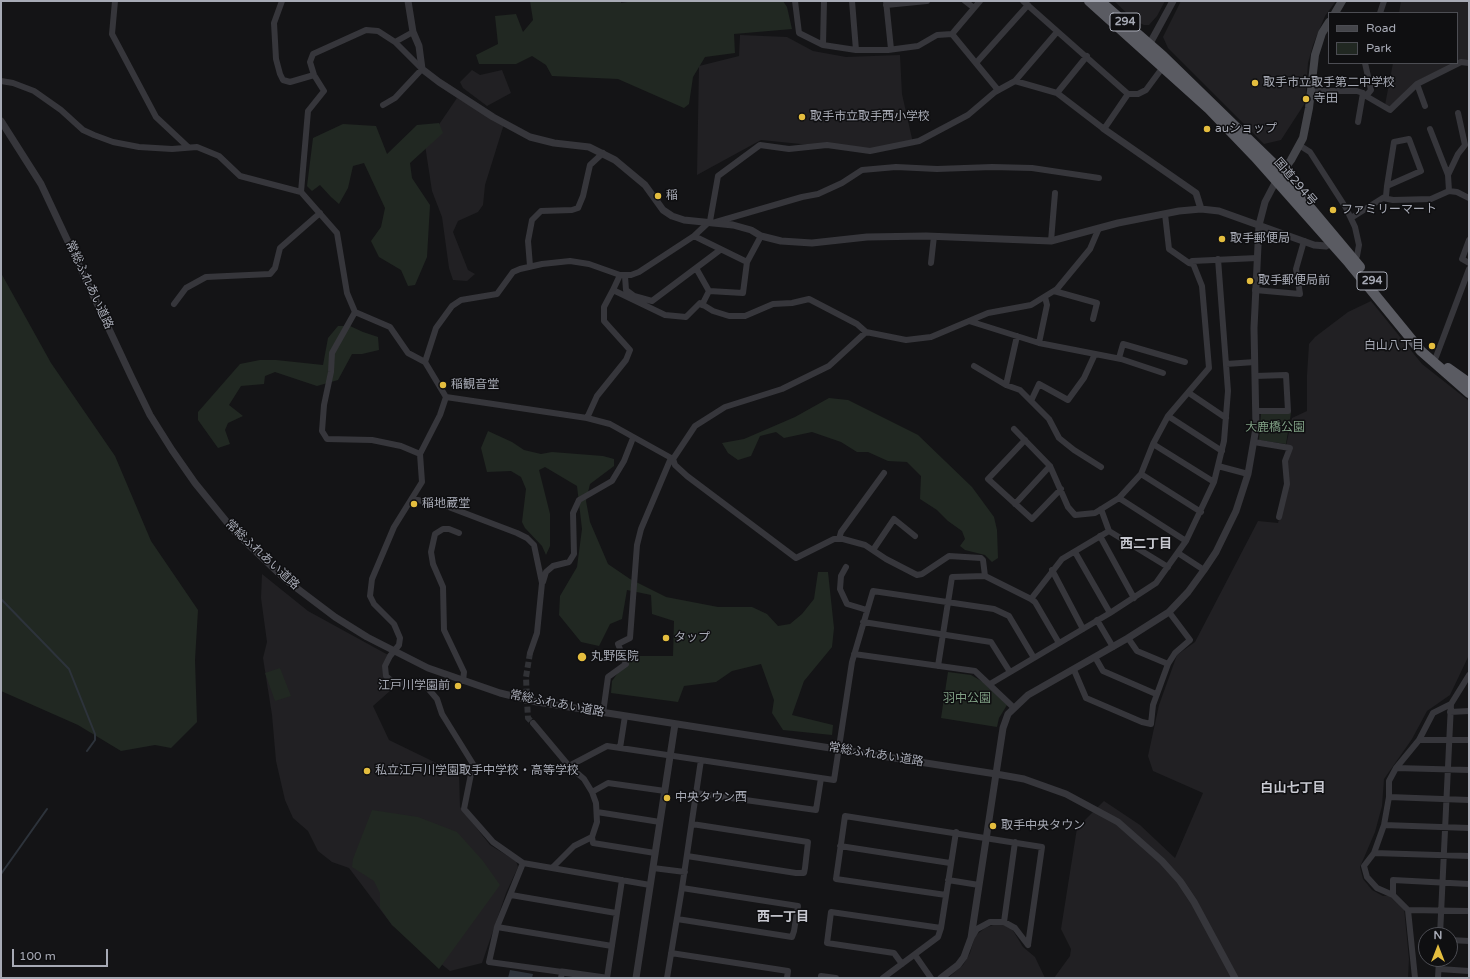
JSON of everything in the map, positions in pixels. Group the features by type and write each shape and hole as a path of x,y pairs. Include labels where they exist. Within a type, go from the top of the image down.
{"highway":[{"name":"国道294号","path":"1089,1 1148,47 1163,66 1279,176 1331,243 1352,262 1421,351 1446,375 1469,393"},
{"name":"国道294号","path":"1100,1 1279,176 1436,358 1469,383"}],"main road":[{"path":"1336,12 1342,1"},
{"path":"1279,176 1299,145 1308,120 1315,54 1322,33 1328,24"}],"street":[{"path":"115,1 112,34 156,117 188,147"},
{"path":"282,1 274,23 276,59 280,74 283,80 290,82 314,75"},
{"path":"408,1 413,32 419,46 422,69"},
{"path":"795,1 799,33 823,45 856,50 891,49 918,46 936,35 952,34 980,1"},
{"path":"823,45 824,1"},
{"path":"852,1 856,50"},
{"path":"891,49 886,3 927,1"},
{"path":"965,1 974,8"},
{"path":"1148,47 1173,1"},
{"path":"1380,12 1384,1"},
{"path":"976,63 1026,3 1128,94 1138,94 1146,90 1163,66"},
{"path":"301,192 308,111 324,92 314,75 310,62 313,54 366,30 378,31 395,42 422,69 493,117 530,137 554,143 589,147 615,160 635,175 663,210 672,216 684,220 713,222 751,230 761,236 781,241 812,243 867,237 934,236 1051,241 1099,228 1165,214 1201,210 1219,212 1319,246 1326,246 1331,243"},
{"path":"395,42 413,32"},
{"path":"713,222 718,176 760,145 789,149 827,145 870,151 919,141 968,115 998,90 1015,81 1057,32"},
{"path":"952,34 998,90"},
{"path":"1056,93 1087,56"},
{"path":"1458,64 1461,62 1469,63"},
{"path":"1358,122 1364,95 1371,90 1365,64"},
{"path":"1311,91 1357,91 1390,110 1417,84 1457,64"},
{"path":"383,105 395,98 422,69"},
{"path":"1,80 34,91 61,110 83,130 94,135 113,142 139,147 197,147 219,156 240,176 301,192 337,233 347,293 355,312 390,328 408,353 425,362 446,397 440,415 420,454 422,482 413,499 394,527 372,578 370,596 374,604 394,624 399,632 399,645 395,652 390,656 385,666 386,676 393,682 425,685 432,690 438,699 442,714 473,764 464,809 493,842 523,863 650,885"},
{"path":"1015,81 1056,93 1104,129 1196,193 1201,210"},
{"path":"1417,84 1425,106"},
{"path":"1104,129 1128,94"},
{"path":"1448,175 1458,154 1465,146 1458,113"},
{"name":"常総ふれあい道路","path":"1,121 41,184 150,415 195,483 235,532 286,580 335,618 395,652 428,668 463,681 537,702 996,774 1024,780 1066,794 1118,822 1141,841 1180,881 1208,926 1235,978"},
{"path":"1430,129 1448,175 1449,191"},
{"path":"1351,218 1386,196 1387,186 1394,142 1409,139 1421,171 1387,186"},
{"path":"1299,145 1310,152 1351,218 1355,227 1359,245 1352,262"},
{"path":"530,266 528,241 532,220 541,212 572,210 578,208 590,165 603,153"},
{"path":"425,362 436,328 452,306 461,300 497,294 513,272 530,266 557,262 580,262 622,275 639,272 713,222 802,197 818,194 842,183 862,170 896,167 937,169 1012,168 1073,173 1099,178"},
{"path":"971,938 1004,721 1014,707 1028,695 1074,670 1169,612 1188,592 1204,570 1227,530 1238,505 1248,474 1254,442 1256,411 1255,290 1258,225 1265,202 1279,176"},
{"path":"1383,198 1393,200 1431,199 1449,191 1457,192 1469,198"},
{"path":"1051,241 1055,193"},
{"path":"174,304 186,288 206,278 270,274 275,268 280,248 320,212"},
{"path":"1014,429 1050,466 1062,489 1068,507 1075,514 1095,513 1119,498 1141,474 1153,444 1168,416 1189,394 1209,368 1202,286 1193,264 1189,263 1169,249 1165,214"},
{"path":"702,305 713,311 729,316 745,316 773,304 792,304 809,299 857,324 866,332 906,340 931,337 988,313 1031,306 1045,297 1054,291 1090,249 1099,228"},
{"path":"694,236 747,262"},
{"path":"709,291 743,293 747,262 761,236"},
{"path":"931,263 934,236"},
{"path":"1469,240 1462,259 1469,264"},
{"path":"1255,290 1300,294 1296,269 1304,241"},
{"path":"622,275 626,290 634,296 652,301 720,250"},
{"path":"1193,264 1192,261 1257,258"},
{"path":"990,684 1110,613 1156,583 1186,541 1214,482 1222,451 1226,418 1228,391 1218,259"},
{"path":"696,268 709,291"},
{"path":"1436,358 1469,269"},
{"path":"587,418 597,396 626,360 630,350 604,321 604,307 622,275"},
{"path":"613,290 665,315 686,317 700,304 702,305 709,291"},
{"path":"1054,291 1097,304 1093,319"},
{"path":"1039,343 1047,305 1045,297"},
{"path":"355,312 332,353 331,372 324,405 322,431 327,439 372,440 401,446 420,454"},
{"path":"969,321 1039,343 1119,358 1163,373"},
{"path":"603,713 608,677 626,664 618,644 630,638 638,540 672,458 695,426 725,407 782,389 829,366 866,332"},
{"path":"1006,385 1017,336"},
{"path":"1119,358 1123,344 1185,362"},
{"path":"1030,401 1039,384 1068,400 1084,378 1095,354"},
{"path":"1226,364 1255,362"},
{"path":"974,366 1006,385 1020,390 1049,419 1059,438 1074,450 1101,467"},
{"path":"1255,376 1286,375 1288,411 1256,411"},
{"path":"1189,394 1226,418"},
{"path":"446,397 587,418 610,424 633,438 672,458 675,465 687,476 796,558 834,539 839,539 865,545 917,575 922,574 949,556 981,558 983,560 985,576"},
{"path":"1168,416 1222,451"},
{"path":"530,653 537,633 542,583 546,572 553,566 569,562 574,554 573,513 579,500 612,481 624,461 633,438"},
{"path":"1025,440 988,479 1032,519 1062,489"},
{"path":"1254,442 1290,448 1285,461 1287,484 1279,517"},
{"path":"1153,444 1214,482"},
{"path":"1015,504 1050,466"},
{"path":"1218,466 1248,474"},
{"path":"839,539 841,532 884,473"},
{"path":"1141,474 1200,512"},
{"path":"1119,498 1186,541"},
{"path":"413,499 446,506 527,538 534,545 542,583"},
{"path":"1101,509 1109,531 1168,566"},
{"path":"873,550 894,519 915,536"},
{"path":"459,533 449,529 443,529 435,534 431,552 433,564 443,587 444,630 464,672 463,681"},
{"path":"1031,599 1062,559 1109,531"},
{"path":"1100,536 1134,598"},
{"path":"1075,552 1110,613"},
{"path":"1178,553 1204,570"},
{"path":"846,567 841,576 840,589 847,604 867,610"},
{"path":"1052,570 1083,629"},
{"path":"938,666 952,577 985,576 1031,599 1035,602 1059,643"},
{"path":"569,766 607,746 834,780 854,654 873,591 994,609 1009,616 1034,658"},
{"path":"1074,670 1086,698 1142,722 1149,724 1153,722 1153,705 1168,664 1175,653 1190,640 1169,612"},
{"path":"1097,620 1113,647"},
{"path":"863,622 991,642 1010,672"},
{"path":"1128,638 1137,651 1168,664"},
{"path":"854,654 976,671 1014,707"},
{"path":"1095,657 1103,671 1156,694"},
{"path":"1441,927 1450,712 1451,704 1469,675"},
{"path":"1415,978 1408,910 1392,895 1377,888 1367,877 1364,866 1374,853 1384,825 1389,797 1388,781 1396,768 1419,740 1433,713 1451,704"},
{"path":"1450,712 1469,711"},
{"path":"620,748 625,716"},
{"path":"533,723 569,766 584,779 592,792 596,803 597,812 597,822 592,837 593,843 655,853"},
{"path":"636,978 675,724"},
{"path":"1419,740 1469,740"},
{"path":"667,978 685,872 701,760"},
{"path":"1396,768 1469,770"},
{"path":"696,792 816,810 821,778"},
{"path":"592,792 608,783 665,791"},
{"path":"1389,797 1469,800"},
{"path":"597,812 660,822"},
{"path":"941,978 958,965 964,957 976,929 990,922 1004,922 1015,928 1028,945 1042,846 845,816 836,879 946,895"},
{"path":"687,856 796,873 804,873 805,868 808,842 692,824"},
{"path":"1384,825 1469,828"},
{"path":"883,978 938,937 942,928 950,863 956,832"},
{"path":"552,868 574,846 592,837"},
{"path":"1004,922 1015,842"},
{"path":"840,846 950,863"},
{"path":"1374,853 1469,856"},
{"path":"523,863 497,927 489,962 562,975 606,978 622,880"},
{"path":"653,868 685,872"},
{"path":"948,880 979,884"},
{"path":"1392,895 1393,880 1469,884"},
{"path":"677,919 792,938 794,931 798,906 682,888"},
{"path":"511,895 616,912"},
{"path":"1408,910 1469,911"},
{"path":"902,964 894,953 827,943 831,912 942,928"},
{"path":"497,927 612,946"},
{"path":"1458,940 1469,941"},
{"path":"671,953 788,971 787,978"},
{"path":"915,955 931,978"},
{"path":"1438,978 1439,969 1469,971"},
{"path":"821,978 821,976 836,978"}],"shaded area":[{"path":"1114,1 1165,1 1157,16 1149,25 1144,25 1135,21"},
{"name":"取手市立取手第二中学校","path":"1181,1 1336,1 1325,16 1313,45 1308,63 1305,103 1281,140 1264,144 1168,48 1163,37"},
{"path":"1401,1 1469,1 1469,61 1458,63 1458,12 1399,12"},
{"name":"取手市立取手西小学校","path":"740,35 787,37 813,51 846,57 900,55 902,94 913,143 870,151 761,140 697,175 699,66 739,56"},
{"path":"1393,64 1453,64 1421,79 1389,107 1385,105"},
{"path":"472,70 480,75 502,70 511,93 487,106 463,88 460,82"},
{"path":"457,98 504,124 485,185 483,205 478,212 458,221 453,232 468,270 475,274 467,281 453,280 449,268 442,217 432,191 425,145"},
{"path":"1371,301 1422,364 1469,401 1469,655 1450,695 1427,711 1412,739 1384,779 1382,806 1375,832 1360,867 1363,879 1372,890 1383,896 1393,895 1404,908 1409,959 1408,978 1054,978 1070,956 1071,949 1061,929 1077,828 1104,801 1140,825 1175,858 1203,793 1153,771 1148,756 1159,705 1177,655 1195,642 1258,521 1278,523 1289,483 1286,446 1292,418 1307,411 1309,344 1315,337 1348,312"},
{"name":"私立江戸川学園取手中学校・高等学校","path":"262,574 308,611 390,656 386,676 391,690 373,706 389,740 459,774 460,807 490,845 516,861 518,867 506,893 482,963 450,971 392,925 349,868 332,862 318,851 308,831 293,818 285,800 276,761 272,715 263,658 267,642 261,598"},
{"path":"996,924 1004,925 1012,929 1023,947 1035,957 1045,978 948,978 963,965 970,953 975,936 985,928"},
{"path":"510,970 533,974 532,978 508,978"}],"green space":[{"path":"530,1 621,1 621,3 634,1 783,1 787,7 792,29 734,34 735,53 705,57 693,77 689,104 684,108 618,79 552,76 546,65 532,56 516,64 479,64 476,55 498,44 495,16 516,14 523,32 533,20"},
{"path":"439,123 443,133 410,163 412,178 430,205 427,257 415,285 408,286 401,270 379,257 371,241 381,227 385,208 364,163 353,166 348,188 339,204 320,185 312,191 307,186 313,138 343,124 376,126 387,154 417,125"},
{"path":"1,273 51,363 115,456 151,541 198,610 195,660 197,722 171,748 155,745 121,751 78,725 1,691"},
{"path":"338,326 350,326 378,337 379,350 362,354 352,354 338,380 317,386 275,372 265,376 264,384 241,386 229,405 243,416 228,423 225,430 230,444 218,448 198,420 198,412 240,364 260,360 276,360 323,365 328,338"},
{"path":"829,398 848,400 918,435 972,487 994,517 997,530 998,558 992,562 985,555 965,550 960,546 965,539 962,531 948,521 937,510 920,499 921,476 907,462 888,461 868,452 857,452 841,442 812,432 784,438 776,432 760,436 751,456 738,460 728,453 722,443 744,439 795,417"},
{"name":"大鹿橋公園","path":"1261,413 1291,413 1286,444 1259,440"},
{"path":"488,431 512,442 524,450 541,454 552,452 603,456 614,459 614,466 590,484 586,501 590,522 608,564 630,579 666,597 718,607 752,607 767,614 778,626 790,624 802,614 814,599 818,572 828,572 834,628 832,647 804,681 792,715 833,725 832,735 783,730 772,713 774,700 761,664 732,671 716,682 684,686 678,702 611,693 612,681 630,656 673,656 674,621 652,614 651,595 627,590 622,619 610,624 599,646 581,642 559,615 560,596 577,567 582,529 577,486 545,467 539,470 550,514 550,546 546,555 542,546 525,528 522,522 526,489 521,477 511,471 487,472 481,448"},
{"path":"280,668 291,696 275,701 265,673"},
{"name":"羽中公園","path":"948,672 971,675 983,682 1007,705 999,718 997,727 941,718"},
{"path":"372,810 418,817 457,832 483,861 500,885 439,969 392,925 380,908 380,893 374,881 352,867 353,859"}],"waterway":[{"path":"1,599 69,669 95,734 95,740 87,751"},
{"path":"1,874 47,809"}],"tunnel":[{"path":"530,653 526,677 527,701 528,718 533,723"}],"place":[{"name":"取手市立取手第二中学校","path":"1255,83"},
{"name":"寺田","path":"1306,99"},
{"name":"取手市立取手西小学校","path":"802,117"},
{"name":"auショップ","path":"1207,129"},
{"name":"稲","path":"658,196"},
{"name":"ファミリーマート","path":"1333,210"},
{"name":"取手郵便局","path":"1222,239"},
{"name":"取手郵便局前","path":"1250,281"},
{"name":"白山八丁目","path":"1432,346"},
{"name":"稲観音堂","path":"443,385"},
{"name":"稲地蔵堂","path":"414,504"},
{"name":"タップ","path":"666,638"},
{"name":"丸野医院","path":"582,657"},
{"name":"江戸川学園前","path":"458,686"},
{"name":"私立江戸川学園取手中学校・高等学校","path":"367,771"},
{"name":"中央タウン西","path":"667,798"},
{"name":"取手中央タウン","path":"993,826"}],"district":[{"name":"西二丁目","path":"1146,545"},
{"name":"白山七丁目","path":"1293,789"},
{"name":"西一丁目","path":"783,918"}]}
